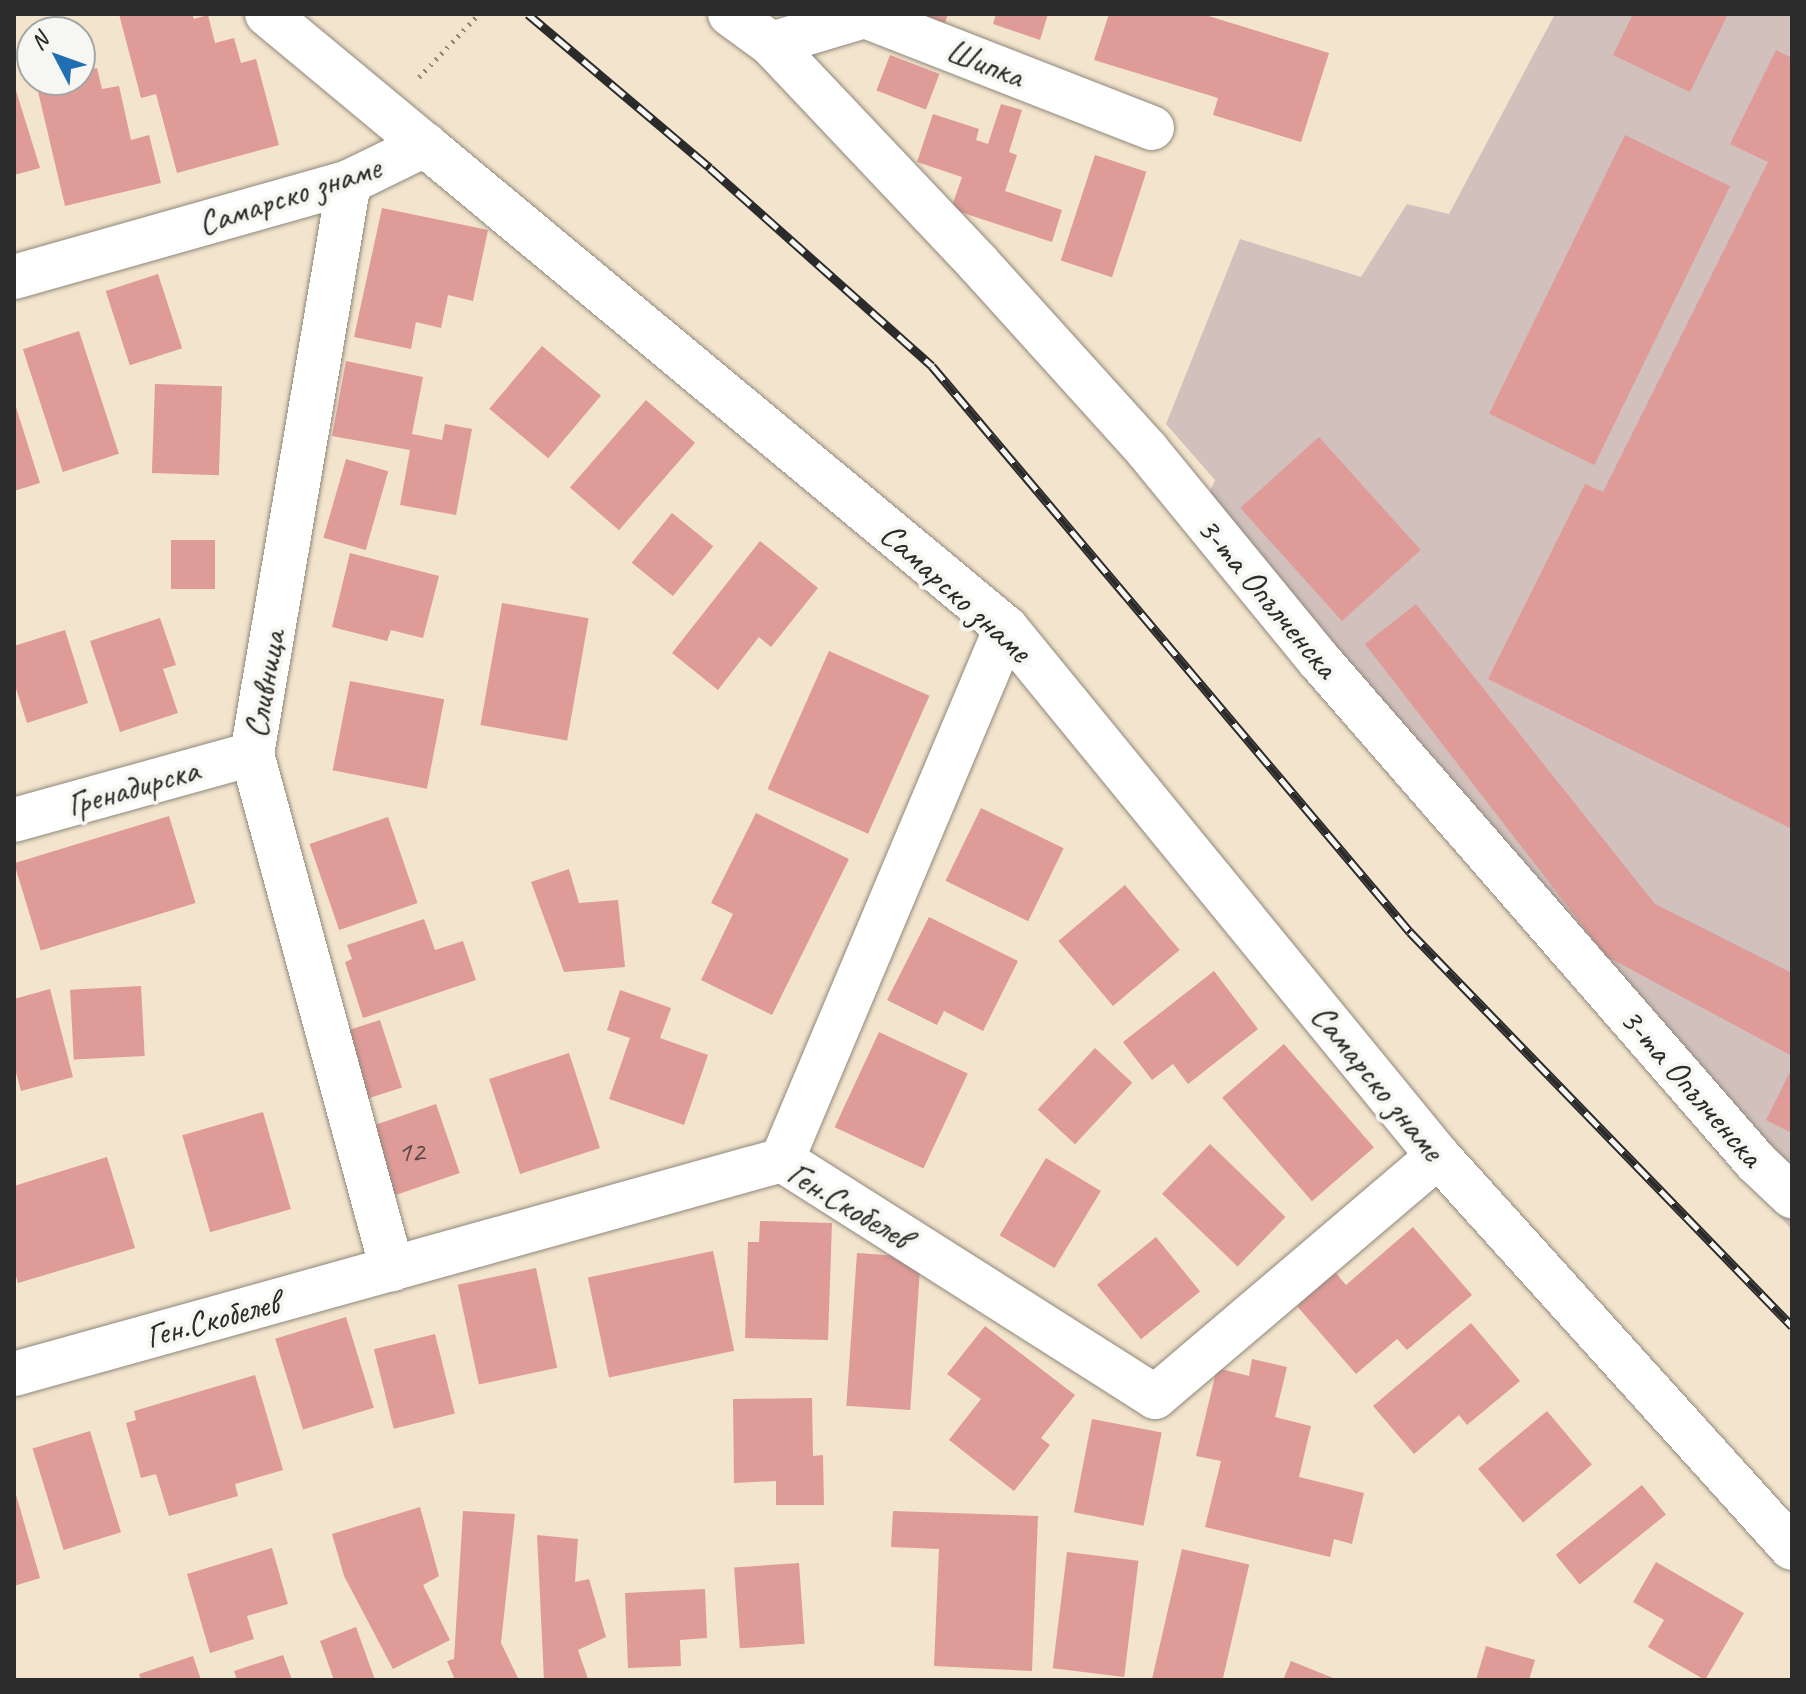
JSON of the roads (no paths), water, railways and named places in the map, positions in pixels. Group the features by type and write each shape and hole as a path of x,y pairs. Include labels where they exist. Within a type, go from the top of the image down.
{"street":[{"path":"267,14 425,145"},
{"name":"3-та Опълченска","path":"730,14 771,44 979,264 1147,450 1328,670 1756,1162 1792,1196"},
{"name":"Шипка","path":"771,44 865,16 1152,128"},
{"name":"Самарско знаме","path":"14,277 349,182 425,145 1006,628 1438,1156 1792,1548"},
{"name":"Сливница","path":"349,182 252,754 392,1269"},
{"path":"782,1160 1006,628"},
{"name":"Гренадирска","path":"14,820 252,754"},
{"name":"Ген.Скобелев","path":"14,1374 782,1160 1155,1397 1438,1156"}],"railway":[{"path":"528,14 710,168 932,366 1410,932 1792,1326"}]}
